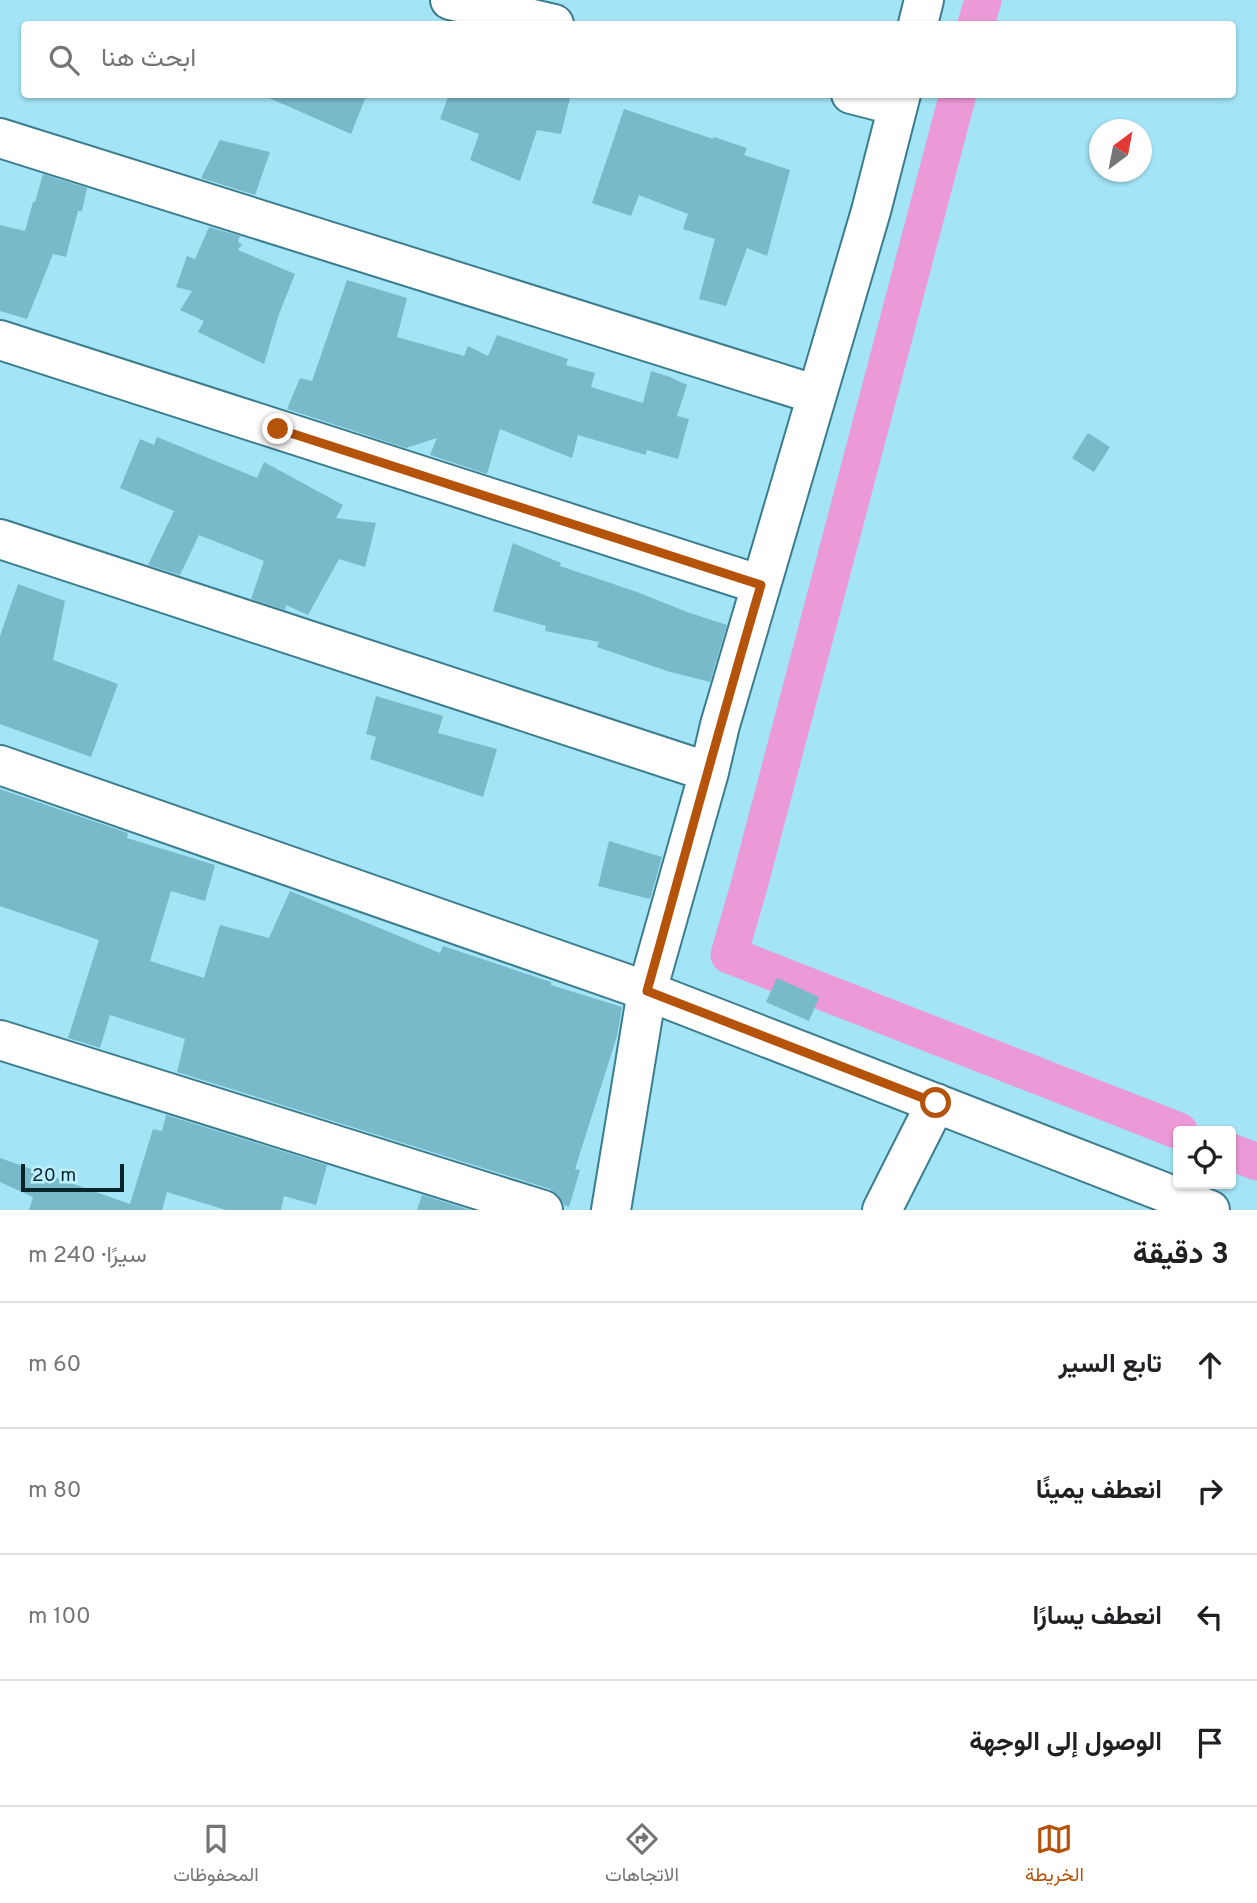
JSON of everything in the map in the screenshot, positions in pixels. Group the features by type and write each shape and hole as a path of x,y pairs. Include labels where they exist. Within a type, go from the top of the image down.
{"street":[{"path":"450,0 541,21"},
{"path":"919,21 924,0"},
{"path":"611,1210 647,991 720,725 871,211 899,100"},
{"path":"0,138 817,396"},
{"path":"0,340 761,585"},
{"path":"0,538 709,772"},
{"path":"0,765 647,991 936,1103 1191,1207"},
{"path":"0,1040 543,1210"},
{"path":"882,1210 936,1103"}],"building":[{"path":"269,98 365,98 351,134"},
{"path":"448,98 570,98 561,134 537,130 520,181 470,160 479,134 440,119"},
{"path":"624,109 747,148 744,155 790,170 767,256 747,248 726,306 699,299 715,239 683,229 688,214 639,195 631,216 592,203"},
{"path":"220,140 270,152 255,195 201,178"},
{"path":"43,174 87,188 66,257 53,254 27,319 0,311 0,225 25,231"},
{"path":"209,227 240,236 238,242 242,244 238,250 295,274 279,314 264,364 198,332 204,321 180,310 192,291 176,287 187,256 195,259"},
{"path":"347,280 407,298 397,337 464,356 468,346 488,356 497,335 568,359 566,365 595,373 591,387 643,403 651,371 687,385 677,416 689,419 678,459 647,450 646,455 578,435 572,458 500,429 487,474 430,455 437,438 406,448 287,409 300,378 312,381"},
{"path":"1088,433 1110,447 1094,472 1072,458"},
{"path":"157,437 257,478 264,462 343,505 336,518 376,523 365,567 339,559 308,615 286,605 285,610 251,599 264,561 199,535 180,575 148,565 174,511 120,488 140,439 154,445"},
{"path":"513,543 561,563 560,566 727,625 710,682 667,671 597,647 599,642 545,631 546,626 493,611"},
{"path":"18,584 65,601 53,660 118,684 91,757 0,724 0,636"},
{"path":"376,696 443,716 438,733 497,749 483,797 370,759 376,737 366,734"},
{"path":"0,789 128,833 127,838 215,865 205,901 171,891 150,961 204,978 220,925 269,938 290,891 440,953 443,946 622,1007 617,1036 575,1169 580,1170 569,1207 550,1189 177,1072 185,1039 110,1015 100,1048 68,1038 99,940 0,906"},
{"path":"609,841 662,857 650,899 598,886"},
{"path":"777,978 819,997 809,1021 766,1002"},
{"path":"166,1115 327,1165 316,1205 284,1196 281,1210 226,1210 167,1192 162,1210 29,1210 33,1197 0,1182 0,1158 130,1204 153,1129 162,1131"},
{"path":"422,1195 470,1210 417,1210"}],"waterway":[{"path":"977,21 983,0"},
{"path":"957,98 729,955 1173,1129"},
{"path":"1236,1154 1257,1162"}],"route":[{"path":"278,429 761,585 647,991 936,1103"}]}
